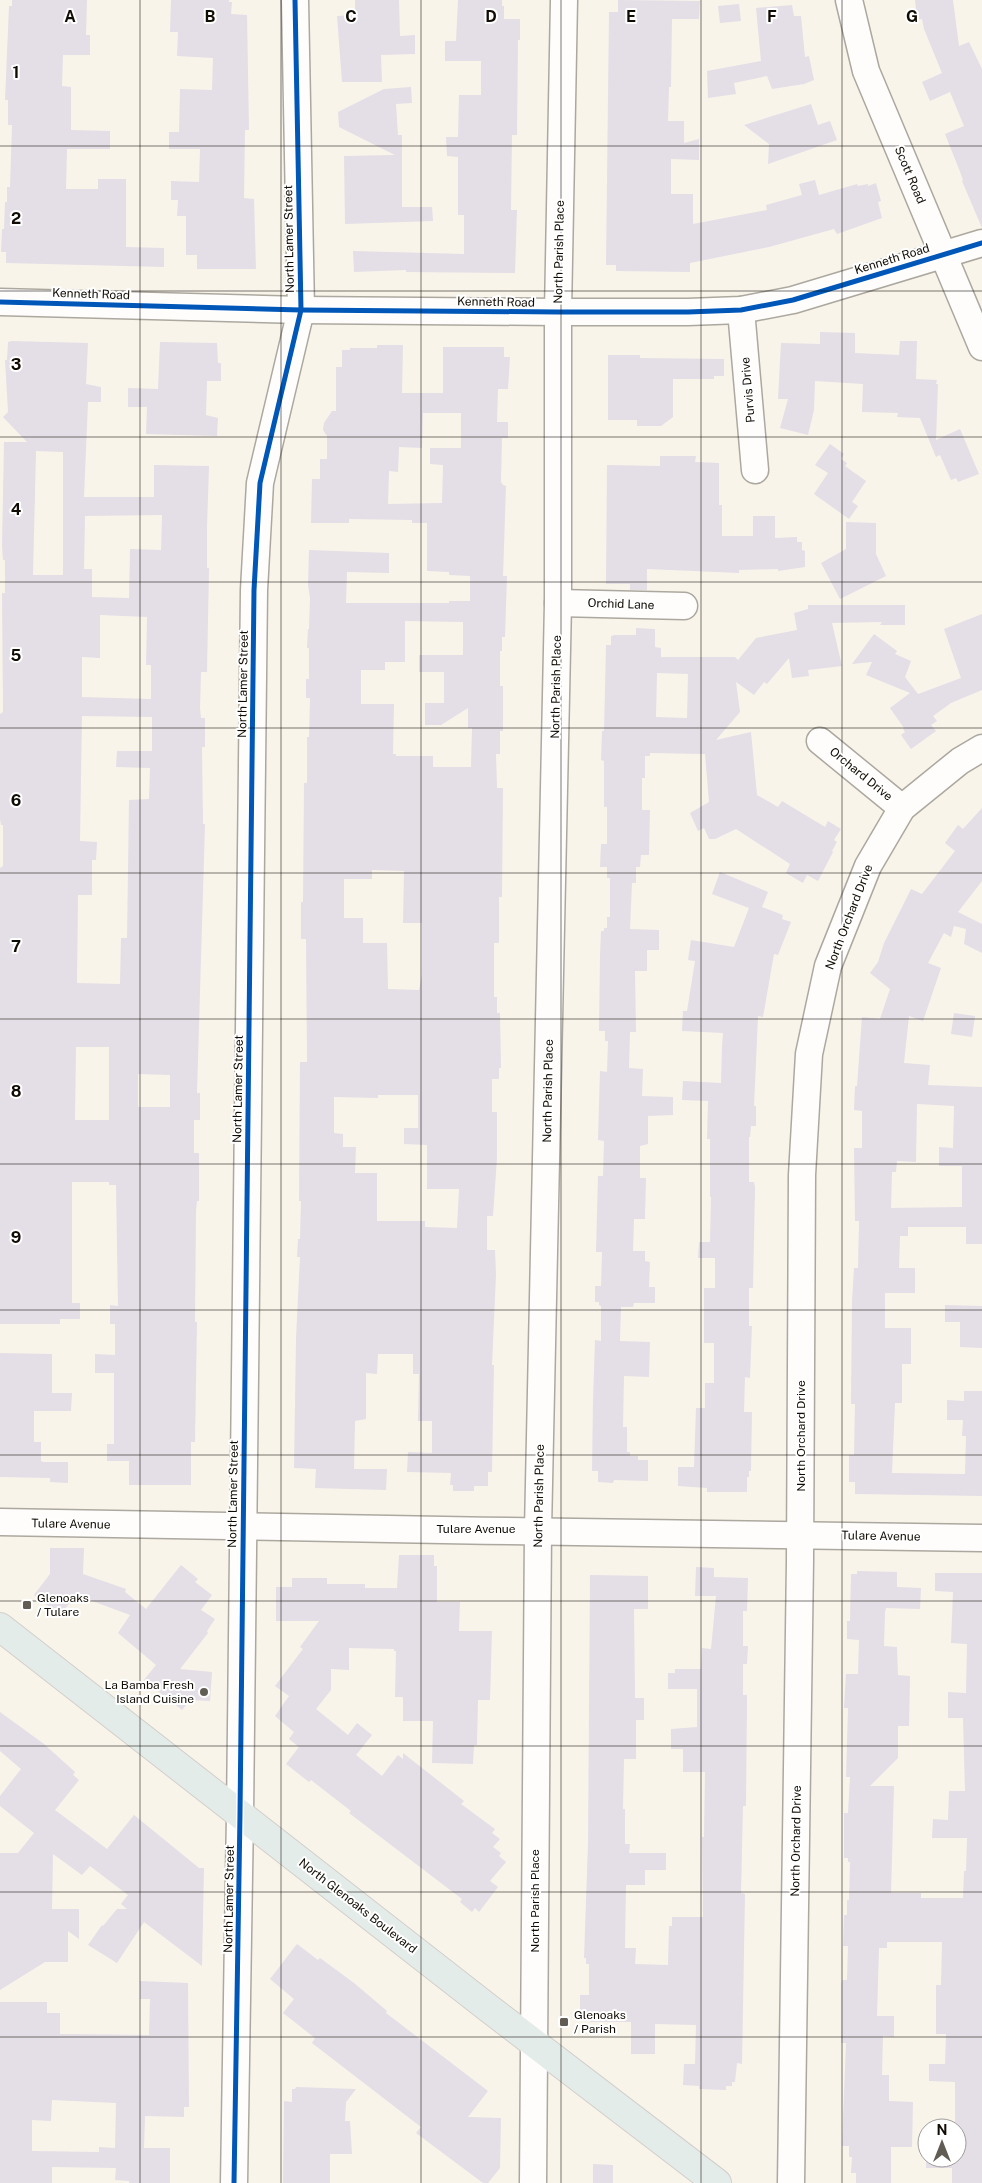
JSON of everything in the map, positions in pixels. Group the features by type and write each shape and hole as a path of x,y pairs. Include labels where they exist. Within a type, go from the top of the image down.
{"main road":[{"name":"North Glenoaks Boulevard","path":"0,1627 534,2043 717,2183"}],"street":[{"name":"North Lamer Street","path":"234,2183 254,590 260,483 300,310 295,0"},
{"name":"North Parish Place","path":"533,2183 538,1530 558,603 558,312 564,0"},
{"name":"Scott Road","path":"849,0 866,71 982,347"},
{"name":"Kenneth Road","path":"0,302 300,310 558,312 741,310 793,300 982,243"},
{"name":"Purvis Drive","path":"741,310 755,470"},
{"name":"Orchid Lane","path":"558,603 684,606"},
{"name":"Orchard Drive","path":"820,741 902,808"},
{"name":"North Orchard Drive","path":"791,2183 800,1534 802,1175 809,1054 828,966 868,866 902,808 960,761 982,748"},
{"name":"Tulare Avenue","path":"0,1522 243,1528 538,1530 982,1538"}],"building":[{"path":"12,0 87,0 86,35 90,35 90,55 63,55 62,86 71,87 71,130 110,131 110,149 67,149 66,189 98,189 98,179 126,179 126,247 164,248 164,267 6,263 6,252 1,252 7,187 10,187 12,125 8,125 8,100 5,100 9,6 12,6"},
{"path":"171,0 229,0 229,2 232,2 231,14 247,15 249,130 245,130 244,198 254,199 256,269 197,269 197,255 186,255 186,216 177,216 178,200 171,200 171,181 199,182 200,149 169,149 169,132 179,132 180,89 212,90 213,58 177,56 178,32 170,32"},
{"path":"355,0 399,0 400,36 415,35 415,54 381,55 382,82 342,82 337,16 355,15"},
{"path":"458,0 502,0 504,19 520,19 517,135 512,135 511,210 517,210 515,273 406,272 406,270 354,272 353,251 464,254 464,215 458,215 458,157 447,156 446,137 458,137 459,95 481,95 481,61 445,61 445,41 456,41"},
{"path":"618,0 700,1 699,19 672,19 671,87 669,87 668,121 684,121 684,143 699,139 699,160 671,159 671,194 693,194 693,224 767,210 766,205 802,195 799,184 815,180 819,195 857,184 858,186 868,184 868,186 876,183 881,201 878,202 882,218 837,234 834,229 769,247 690,263 690,272 616,271 616,265 606,265 609,12 618,12"},
{"path":"915,0 953,0 959,46 969,42 982,69 982,228 945,134 964,126 950,92 930,101 922,82 942,73 924,29 922,19 917,20"},
{"path":"739,4 741,21 720,23 718,6"},
{"path":"792,5 794,16 801,16 805,57 809,56 814,80 804,84 772,89 767,76 734,83 736,94 708,98 707,71 761,61 756,8"},
{"path":"411,87 412,103 396,104 398,135 402,135 402,207 432,207 433,221 345,224 344,156 395,155 339,127 338,112 384,89"},
{"path":"811,104 818,125 830,121 837,140 768,164 769,144 744,125"},
{"path":"820,332 855,333 855,353 899,355 900,341 917,341 916,379 937,380 936,384 938,384 936,440 960,429 979,474 958,482 956,478 951,480 940,455 936,457 920,418 897,417 898,413 862,412 863,384 815,381 814,410 808,435 780,428 788,399 778,399 781,343 820,344"},
{"path":"8,342 88,343 86,384 101,387 101,402 88,402 84,497 154,497 154,465 209,466 207,672 201,672 200,708 201,718 205,718 205,747 202,747 203,824 205,824 197,1093 200,1093 200,1120 194,1120 194,1153 199,1153 199,1201 197,1201 196,1211 195,1442 191,1442 191,1485 129,1485 129,1461 107,1461 107,1444 114,1444 114,1373 95,1373 95,1354 115,1355 115,1324 110,1324 110,1305 118,1306 116,1185 109,1185 109,1182 72,1182 72,1303 80,1303 80,1319 60,1319 60,1324 0,1324 0,868 3,866 3,825 1,825 0,819 0,714 3,712 2,593 5,593 5,560 3,560 2,546 4,442 27,442 3,417 8,412 5,360 7,360","holes":["36,451 63,452 63,575 33,575","162,515 161,550 130,549 129,598 92,597 92,569 84,569 85,516","100,615 147,617 146,665 151,665 151,699 82,697 82,657 100,658","82,716 152,717 152,751 117,751 116,767 150,768 149,799 129,800 127,938 121,938 120,984 77,983 78,895 92,895 92,860 96,860 97,842 80,841","76,1047 109,1047 109,1120 75,1120","138,1074 170,1075 170,1107 138,1107"]},
{"path":"160,342 217,343 218,363 221,363 221,381 207,381 206,415 218,418 217,436 146,434 147,407 128,407 128,388 158,389"},
{"path":"377,345 403,345 402,393 443,393 443,347 504,347 504,357 510,357 508,389 498,389 497,422 508,422 508,438 502,438 501,482 506,486 503,576 507,576 505,637 502,637 502,651 500,651 500,686 503,686 503,731 500,731 500,754 496,754 497,788 503,788 502,897 499,897 499,943 494,943 494,997 497,997 497,1013 500,1013 501,1068 499,1068 499,1079 492,1079 492,1112 497,1112 497,1158 493,1216 487,1216 487,1250 495,1250 496,1275 492,1365 494,1365 492,1472 488,1472 488,1486 474,1486 474,1491 453,1491 453,1485 450,1485 451,1473 407,1472 408,1452 432,1453 432,1421 418,1421 419,1374 413,1374 413,1354 378,1354 377,1374 366,1373 366,1419 355,1421 354,1469 387,1469 386,1490 315,1488 316,1469 294,1468 296,1338 300,1257 297,1257 298,1239 300,1239 301,1201 299,1201 300,1062 307,1062 306,939 301,939 301,902 303,902 304,783 307,783 307,737 309,737 310,698 306,698 306,679 309,679 309,648 307,648 310,598 308,585 309,550 389,553 389,573 347,572 346,603 449,603 449,601 470,601 470,576 449,575 449,572 427,571 427,523 412,523 412,520 349,519 349,523 311,523 312,479 320,479 320,459 327,459 327,436 323,430 324,423 332,411 336,411 336,367 342,367 342,350 350,350 350,348 377,348","holes":["423,413 461,413 461,448 430,448 430,464 443,465 442,503 388,504 389,471 398,472 399,447 422,448","405,621 463,622 463,655 419,655 419,672 444,672 444,703 425,703 425,725 441,725 468,708 468,728 472,728 471,767 433,767 433,756 396,756 396,754 393,754 394,704 361,704 361,670 385,670 385,662 405,662","372,870 404,871 403,923 422,923 422,975 419,990 388,989 387,943 363,943 363,918 344,918 344,879 372,879","378,1095 418,1095 418,1128 404,1128 404,1144 427,1145 427,1189 459,1189 457,1228 425,1227 425,1221 377,1221 377,1173 355,1173 356,1147 343,1147 343,1134 334,1133 334,1097 378,1098"]},
{"path":"608,355 640,355 640,358 724,359 724,376 714,376 714,379 673,379 673,417 661,426 637,426 637,420 608,420"},
{"path":"830,444 844,454 841,459 847,463 845,466 866,481 852,502 858,506 849,519 814,494 828,473 815,465"},
{"path":"660,456 696,456 695,462 719,463 719,505 722,505 722,536 753,536 753,516 775,516 775,538 797,537 797,542 802,542 802,550 805,551 805,567 778,571 778,569 739,570 739,573 647,569 647,590 630,590 630,584 606,584 607,465 660,466"},
{"path":"846,522 876,523 876,554 886,576 840,599 821,563 846,549"},
{"path":"808,605 905,605 905,625 880,625 882,622 832,623 842,666 808,670 809,676 792,678 789,658 767,684 764,682 754,695 736,682 740,712 716,740 751,732 757,795 778,807 782,801 825,827 828,821 841,829 834,840 837,842 833,852 818,881 807,875 803,883 786,873 790,864 736,829 715,839 709,839 704,828 698,831 690,813 709,802 705,754 650,753 650,756 645,756 645,778 642,778 642,810 650,810 649,855 641,855 640,867 636,867 636,883 632,883 630,929 659,930 659,950 647,950 647,971 635,971 636,1032 630,1032 629,1068 643,1069 642,1096 673,1097 673,1115 648,1116 648,1144 640,1146 640,1178 646,1178 645,1219 634,1219 633,1251 645,1251 645,1261 650,1262 649,1287 655,1287 655,1303 634,1303 633,1307 621,1307 620,1341 650,1342 649,1377 624,1376 623,1427 627,1427 627,1452 630,1452 630,1456 638,1456 638,1460 648,1460 648,1481 614,1480 613,1483 598,1482 598,1471 592,1471 595,1340 601,1341 601,1306 599,1302 595,1302 595,1286 601,1286 602,1252 596,1252 598,1176 603,1176 604,1141 598,1140 600,1071 607,1072 608,1041 605,1041 605,1031 599,1031 600,956 601,931 607,928 607,917 610,917 610,878 607,878 607,867 600,867 601,844 607,844 607,807 604,807 604,761 601,760 602,731 604,731 606,645 611,645 611,636 636,635 636,628 655,629 655,647 661,648 661,657 735,657 738,660 756,638 797,630 794,613 808,609","holes":["657,673 688,674 687,718 656,717"]},
{"path":"982,614 982,690 951,703 933,716 937,721 931,725 936,731 911,749 901,735 905,732 904,728 890,708 910,693 866,675 872,662 852,664 874,634 897,651 895,654 911,661 905,677 918,694 961,678 944,629"},
{"path":"982,808 982,881 958,912 982,924 982,953 964,944 966,929 954,926 951,937 944,933 928,963 941,968 923,1021 909,1016 904,1063 930,1065 928,1085 982,1087 982,1244 966,1244 966,1227 908,1227 908,1236 900,1236 899,1268 915,1268 915,1293 885,1293 885,1328 911,1328 911,1364 902,1364 902,1403 895,1403 892,1473 965,1474 966,1436 962,1436 963,1420 947,1420 947,1400 964,1401 964,1391 982,1391 982,1496 855,1494 855,1482 849,1482 849,1455 854,1455 855,1404 851,1404 852,1301 854,1268 858,1268 859,1221 855,1221 854,1148 862,1148 862,1111 854,1110 862,1017 880,1019 890,989 870,973 878,962 884,943 911,889 922,894 955,851 945,843 958,825 963,829","holes":["917,1104 954,1106 953,1148 939,1147 939,1166 962,1166 962,1207 891,1208 892,1172 896,1172 897,1161 916,1162"]},
{"path":"720,872 768,892 762,907 783,915 782,919 791,922 778,955 774,954 763,1017 758,1016 754,1106 756,1106 756,1126 751,1126 749,1137 749,1182 754,1182 755,1188 753,1288 749,1288 749,1326 752,1326 750,1378 745,1377 744,1412 752,1412 751,1471 749,1471 749,1477 747,1477 747,1492 707,1492 707,1488 678,1486 678,1467 694,1467 696,1408 705,1408 705,1383 714,1383 714,1343 704,1343 704,1288 715,1288 715,1258 698,1258 699,1242 710,1242 711,1197 710,1139 707,1139 708,1101 682,1100 683,1081 721,1083 723,1033 682,1031 683,1011 687,1011 695,961 688,960 691,940 734,947 749,908 712,894"},
{"path":"954,1013 975,1016 972,1037 951,1034"},
{"path":"945,1305 982,1306 982,1348 960,1347 960,1322 945,1322"},
{"path":"0,1353 52,1354 52,1393 72,1393 71,1411 34,1411 34,1442 41,1442 41,1461 68,1462 68,1483 50,1482 50,1478 0,1477"},
{"path":"50,1548 84,1548 83,1574 126,1589 125,1592 146,1609 181,1565 198,1579 195,1582 212,1595 201,1610 215,1619 207,1631 208,1633 180,1669 212,1672 210,1701 190,1700 182,1710 144,1680 156,1665 118,1633 130,1615 76,1595 60,1615 34,1595 50,1574"},
{"path":"399,1555 434,1555 434,1566 437,1566 437,1602 460,1602 459,1631 492,1631 490,1700 478,1700 477,1745 474,1745 473,1764 432,1763 433,1721 403,1721 403,1697 395,1697 396,1651 394,1649 349,1648 349,1670 331,1669 331,1690 316,1709 348,1735 357,1723 372,1735 356,1755 382,1776 398,1755 403,1759 403,1753 464,1801 461,1804 495,1829 492,1833 500,1839 493,1847 501,1853 499,1856 506,1862 490,1881 498,1887 479,1912 475,1908 472,1912 460,1902 462,1899 349,1813 351,1811 311,1780 309,1782 286,1764 299,1747 289,1739 294,1732 275,1716 289,1696 275,1686 303,1649 300,1647 319,1621 276,1621 276,1587 292,1587 292,1578 327,1578 327,1584 365,1584 365,1588 397,1588"},
{"path":"696,1567 714,1568 714,1577 748,1578 747,1611 743,1611 743,1646 748,1646 747,1664 743,1664 743,1695 747,1695 746,1806 743,1806 741,1893 745,1894 742,2064 737,2063 735,2082 732,2082 732,2086 726,2086 726,2090 699,2089 699,2086 683,2085 684,2064 695,2064 696,2025 655,2024 655,2054 631,2054 631,2022 590,2022 591,2014 580,2014 580,1995 589,1995 589,1964 586,1964 586,1958 584,1958 588,1843 590,1575 648,1576 648,1609 634,1609 635,1698 644,1698 644,1720 636,1720 636,1759 624,1759 623,1809 625,1809 625,1844 630,1844 629,1853 666,1853 666,1870 645,1870 645,1885 626,1885 625,1948 636,1948 635,1964 668,1965 669,1926 672,1926 672,1917 703,1917 702,1837 704,1837 705,1772 683,1772 683,1749 671,1749 671,1729 697,1727 697,1689 668,1689 668,1673 675,1673 675,1669 701,1669 702,1648 711,1649 716,1596 695,1596"},
{"path":"857,1571 897,1572 897,1587 921,1588 920,1609 886,1608 885,1612 884,1646 897,1647 898,1675 910,1676 909,1726 898,1726 898,1758 870,1786 894,1786 891,1893 921,1893 921,1898 963,1898 967,1838 932,1838 933,1819 948,1820 949,1791 965,1791 963,1718 948,1718 948,1692 966,1693 967,1644 951,1643 953,1592 935,1591 935,1573 982,1573 982,2183 952,2183 952,2168 967,2168 967,2118 955,2118 955,2082 929,2081 929,2064 945,2064 946,2034 936,2034 936,1985 941,1985 942,1942 887,1942 887,1948 879,1948 877,2016 894,2016 894,2037 883,2036 882,2075 889,2075 889,2101 913,2102 912,2147 891,2147 891,2183 856,2183 856,2173 851,2173 852,2157 849,2157 849,2146 842,2146 846,2043 841,2043 841,1984 842,1980 847,1980 848,1946 843,1946 844,1915 847,1915 847,1900 849,1900 850,1862 848,1862 848,1858 844,1858 844,1813 848,1813 850,1777 846,1777 848,1708 844,1708 846,1674 858,1674 859,1640 847,1639 847,1621 850,1621 851,1574 857,1574"},
{"path":"0,1712 44,1744 75,1772 73,1775 79,1780 55,1810 107,1849 134,1815 199,1868 204,1868 202,1966 144,1922 117,1963 88,1945 102,1925 117,1909 127,1909 121,1904 128,1895 90,1866 82,1875 53,1854 52,1909 79,1909 79,1939 68,1931 68,1962 45,1962 0,1990 0,1853 18,1853 34,1833 0,1806 0,1796 21,1769 0,1751"},
{"path":"297,1944 354,1983 387,2011 386,2013 488,2091 468,2117 501,2118 500,2168 488,2183 483,2183 416,2133 421,2127 312,2043 315,2038 283,2013 294,1999 270,1979"},
{"path":"140,1981 188,1983 189,2107 184,2107 184,2117 145,2116 144,2148 170,2148 170,2183 129,2183 129,2181 115,2180 116,2168 52,2167 52,2183 0,2183 0,2002 47,2002 47,2013 60,2013 60,2034 149,2035 150,1999 140,1999","holes":["52,2100 116,2103 115,2148 99,2147 99,2152 32,2151 32,2120 51,2121"]},
{"path":"296,2087 356,2089 346,2102 345,2121 350,2121 352,2154 330,2154 330,2183 283,2183 284,2101 292,2102 292,2089"},
{"path":"593,2164 613,2165 613,2183 593,2183"}],"cycle path":[{"path":"234,2183 254,590 260,483 301,310 295,0"},
{"path":"0,302 301,310 558,312 741,310 793,300 982,243"}],"place":[{"name":"Glenoaks / Tulare","path":"27,1605"},
{"name":"La Bamba Fresh Island Cuisine","path":"204,1692"},
{"name":"Glenoaks / Parish","path":"564,2022"}]}
